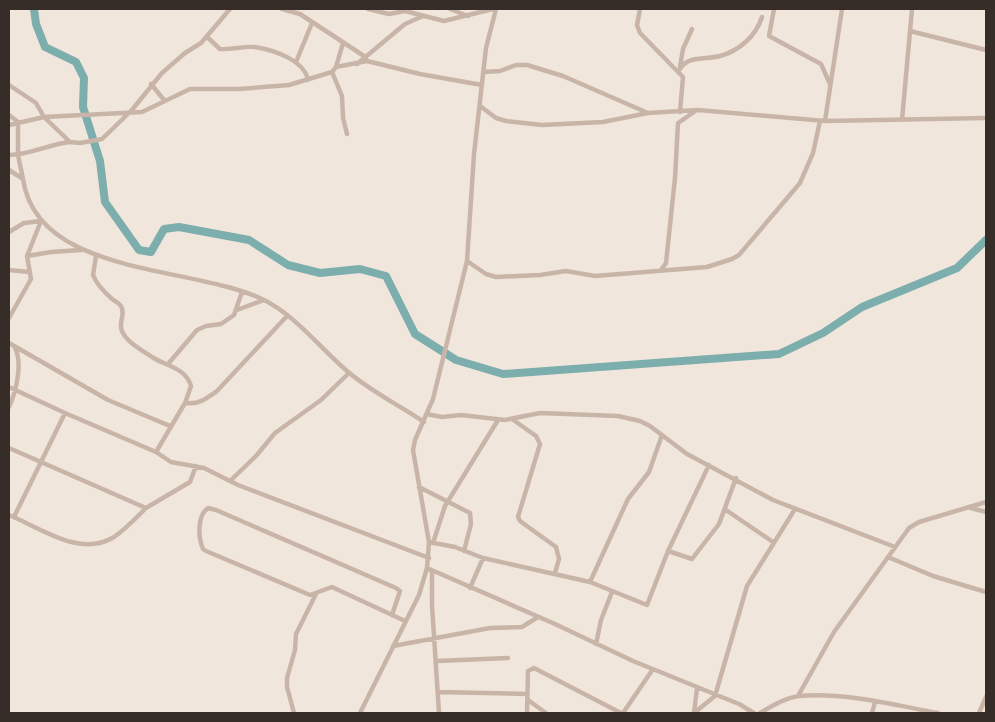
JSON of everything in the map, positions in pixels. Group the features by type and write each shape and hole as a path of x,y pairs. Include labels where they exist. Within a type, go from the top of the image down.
{"street":[{"path":"9,155 18,155 57,143 85,143 102,139 128,114 151,84 184,53 194,48 207,36 230,9"},
{"path":"282,9 294,11 364,56 367,61"},
{"path":"368,9 389,14 405,10 444,21 495,9 486,48 467,261 442,366 428,414 415,440 413,450 431,542"},
{"path":"450,9 468,16"},
{"path":"640,9 637,25 640,33 680,71"},
{"path":"774,9 769,36 821,64 830,85"},
{"path":"467,261 486,274 496,277 540,275 566,271 595,276 707,267 732,259 739,254 800,183 813,153 823,121 842,9"},
{"path":"902,120 912,9"},
{"path":"356,64 404,24 424,16"},
{"path":"680,71 688,60 719,56 742,47 759,26 762,17"},
{"path":"296,62 312,23"},
{"path":"680,112 684,84 680,71 683,49 692,29"},
{"path":"910,32 986,50"},
{"path":"207,36 220,49 256,47 296,62 304,70 308,80"},
{"path":"9,125 44,117 142,112 190,89 272,87 308,80 332,72 336,66 343,42"},
{"path":"336,66 367,61 420,74 482,85"},
{"path":"484,72 500,71 516,65 527,65 563,76 648,113"},
{"path":"332,72 342,96 347,134"},
{"path":"151,84 164,100"},
{"path":"9,85 36,103 44,117 70,142"},
{"path":"480,106 496,118 542,125 603,122 648,113 698,110 823,121 986,118"},
{"path":"661,270 666,262 676,178 678,123 698,110"},
{"path":"9,115 18,122"},
{"path":"18,122 18,155 28,202 41,221 82,250 96,256 224,286 264,300 287,316 350,373 424,422"},
{"path":"9,170 23,179"},
{"path":"9,232 24,223 41,221"},
{"path":"9,318 31,279 27,256 41,221"},
{"path":"27,256 82,250"},
{"path":"96,256 93,275 102,289 121,304 123,316 122,332 140,348 168,364 190,380 191,386 185,403 156,452"},
{"path":"9,270 29,272"},
{"path":"168,364 197,330 206,326 221,324 234,315 242,292"},
{"path":"237,310 264,300"},
{"path":"185,403 194,404 217,391 287,316"},
{"path":"9,343 108,400 170,426"},
{"path":"9,407 17,390 18,355 14,346"},
{"path":"230,481 256,456 275,433 321,400 350,373"},
{"path":"9,386 65,413 156,452 171,462 196,466 429,558"},
{"path":"65,413 42,464 11,516 65,540 79,544 91,544 113,537 146,508 190,482 196,466"},
{"path":"428,414 442,417 461,415 498,420 540,413 618,416 640,421 687,454 736,478 773,500 895,547"},
{"path":"512,419 536,436 540,444 518,517 524,525 556,547 559,559 555,573"},
{"path":"360,713 419,595 427,568 431,542 440,517 498,420"},
{"path":"590,582 628,500 649,472 662,435"},
{"path":"9,448 146,508"},
{"path":"431,542 483,558 590,582 646,605 668,551 709,465"},
{"path":"668,551 692,559 716,529 726,510 736,478"},
{"path":"419,487 465,509 472,518 464,551"},
{"path":"798,696 834,632 909,528 919,522 986,502"},
{"path":"392,615 401,595 400,591 396,588 216,510 208,508 205,510 199,533 202,548 288,588 310,595 332,587 392,615 405,620"},
{"path":"970,508 986,512"},
{"path":"694,713 715,696 746,586 795,509"},
{"path":"726,510 773,542"},
{"path":"888,557 932,576 986,592"},
{"path":"470,588 483,558"},
{"path":"427,568 715,696 739,704 754,713"},
{"path":"432,571 432,605 440,713"},
{"path":"596,644 601,620 612,592"},
{"path":"294,713 287,687 287,678 295,650 296,634 316,594"},
{"path":"393,646 490,628 522,627 538,617"},
{"path":"437,662 508,658"},
{"path":"527,713 528,671 534,668 622,713 653,668"},
{"path":"694,713 697,688"},
{"path":"438,692 527,694"},
{"path":"760,713 782,701 798,696 876,702 938,713"},
{"path":"979,713 986,697"},
{"path":"528,700 546,713"},
{"path":"872,713 876,702"}],"waterway":[{"path":"34,9 36,24 45,47 76,62 84,78 83,107 100,161 105,202 139,250 151,252 164,229 179,227 249,240 288,265 320,273 360,269 386,276 415,334 456,360 503,374 779,354 823,333 862,307 957,268 986,240"}]}
